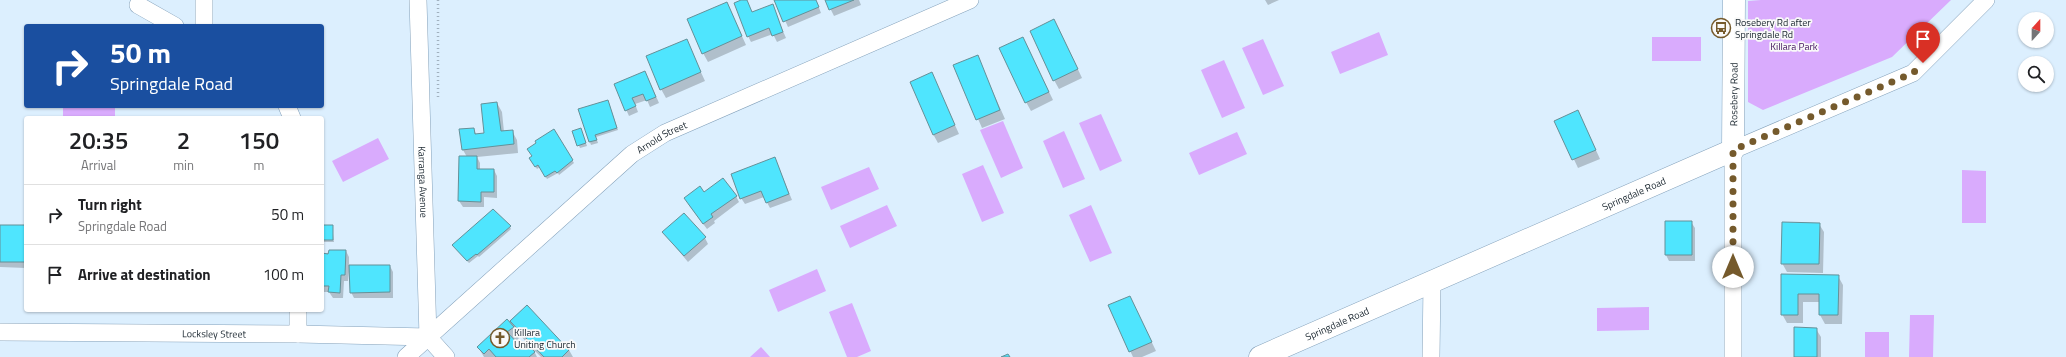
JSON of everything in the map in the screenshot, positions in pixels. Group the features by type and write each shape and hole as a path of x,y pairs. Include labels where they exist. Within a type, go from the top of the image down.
{"main road":[{"name":"Rosebery Road","path":"1733,150 1734,0"},
{"name":"Springdale Road","path":"1260,357 1733,150"}],"street":[{"path":"204,0 204,24"},
{"name":"Karranga Avenue","path":"418,0 428,337"},
{"name":"Arnold Street","path":"406,357 632,154 652,141 665,133 970,0"},
{"name":"Springdale Road","path":"1733,150 1913,73 1986,0"},
{"path":"138,5 171,24"},
{"name":"Rosebery Road","path":"1733,150 1733,357"},
{"path":"1431,357 1432,282"},
{"path":"298,312 298,334"},
{"name":"Locksley Street","path":"0,332 298,334 428,337"},
{"path":"428,337 446,357"}],"green space":[{"name":"Killara Park","path":"1951,0 1892,57 1763,110 1748,102 1748,1"},
{"path":"1379,32 1388,55 1340,74 1331,52"},
{"path":"1652,37 1701,37 1701,61 1652,61"},
{"path":"1263,39 1284,86 1263,95 1242,48"},
{"path":"1224,60 1245,108 1222,118 1201,70"},
{"path":"63,108 115,108 115,116 63,116"},
{"path":"1101,114 1122,161 1100,171 1079,123"},
{"path":"1003,121 1023,168 1001,178 980,130"},
{"path":"1064,131 1085,179 1063,188 1043,141"},
{"path":"1237,132 1247,154 1199,175 1189,153"},
{"path":"378,138 389,159 343,182 332,161"},
{"path":"983,165 1004,213 982,222 962,174"},
{"path":"869,167 879,189 831,210 821,187"},
{"path":"1962,170 1986,171 1986,223 1962,223"},
{"path":"887,205 897,226 850,248 840,226"},
{"path":"1091,205 1112,253 1090,262 1069,215"},
{"path":"817,269 826,291 778,312 769,290"},
{"path":"852,303 871,351 857,357 847,357 829,312"},
{"path":"1649,307 1649,330 1597,331 1597,308"},
{"path":"1910,315 1934,315 1933,357 1909,357"},
{"path":"1865,332 1889,332 1889,357 1865,357"},
{"path":"761,347 770,357 750,357"}],"building":[{"path":"741,0 747,0 752,12 773,4 783,32 772,36 769,28 747,37 734,3"},
{"path":"774,0 816,0 819,7 783,22"},
{"path":"825,0 854,0 829,10"},
{"path":"727,2 742,36 702,54 687,19"},
{"path":"1054,19 1078,69 1053,81 1030,31"},
{"path":"1023,37 1049,92 1025,103 999,48"},
{"path":"687,39 701,72 660,90 646,56"},
{"path":"978,55 1000,110 976,120 953,65"},
{"path":"645,71 656,97 646,101 643,94 632,98 636,106 625,111 614,84"},
{"path":"932,72 955,125 933,135 910,82"},
{"path":"608,100 617,128 595,135 597,140 589,142 578,109"},
{"path":"497,102 501,131 513,130 514,144 462,150 459,129 474,128 475,134 484,133 481,104"},
{"path":"1578,110 1596,150 1572,160 1554,121"},
{"path":"581,128 586,143 577,146 572,131"},
{"path":"554,129 573,160 557,173 555,171 545,177 538,165 535,167 529,158 532,156 527,149 536,143 535,141"},
{"path":"459,156 477,156 477,169 494,169 494,192 481,192 481,202 458,201"},
{"path":"775,157 789,194 766,203 761,191 740,199 731,174"},
{"path":"723,178 737,196 711,214 713,217 703,224 684,198 700,186 704,192"},
{"path":"493,209 511,226 477,255 476,254 467,261 452,245"},
{"path":"684,213 706,237 684,256 662,232"},
{"path":"1665,221 1692,221 1692,255 1665,255"},
{"path":"1782,222 1820,223 1819,264 1781,264"},
{"path":"0,225 24,225 24,262 0,262"},
{"path":"324,225 333,225 333,240 324,240"},
{"path":"329,250 346,250 345,275 341,275 340,293 328,292 329,286 324,286 324,253 328,254"},
{"path":"349,265 390,265 390,292 350,293"},
{"path":"1781,274 1839,275 1838,315 1819,315 1819,294 1798,294 1798,315 1781,315"},
{"path":"1130,296 1152,342 1129,352 1108,305"},
{"path":"527,305 569,350 562,357 544,357 510,321"},
{"name":"Killara Uniting Church","path":"507,319 514,327 507,332 522,348 527,343 535,352 529,357 496,357 489,349 484,354 477,347"},
{"path":"1794,327 1817,328 1817,357 1794,357"},
{"path":"1008,354 1010,357 1001,357"}],"place":[{"name":"Rosebery Rd after Springdale Rd","path":"1721,28"},
{"name":"Killara Uniting Church","path":"500,338"}],"route":[{"path":"1733,267 1733,150 1913,73 1923,63"}]}
